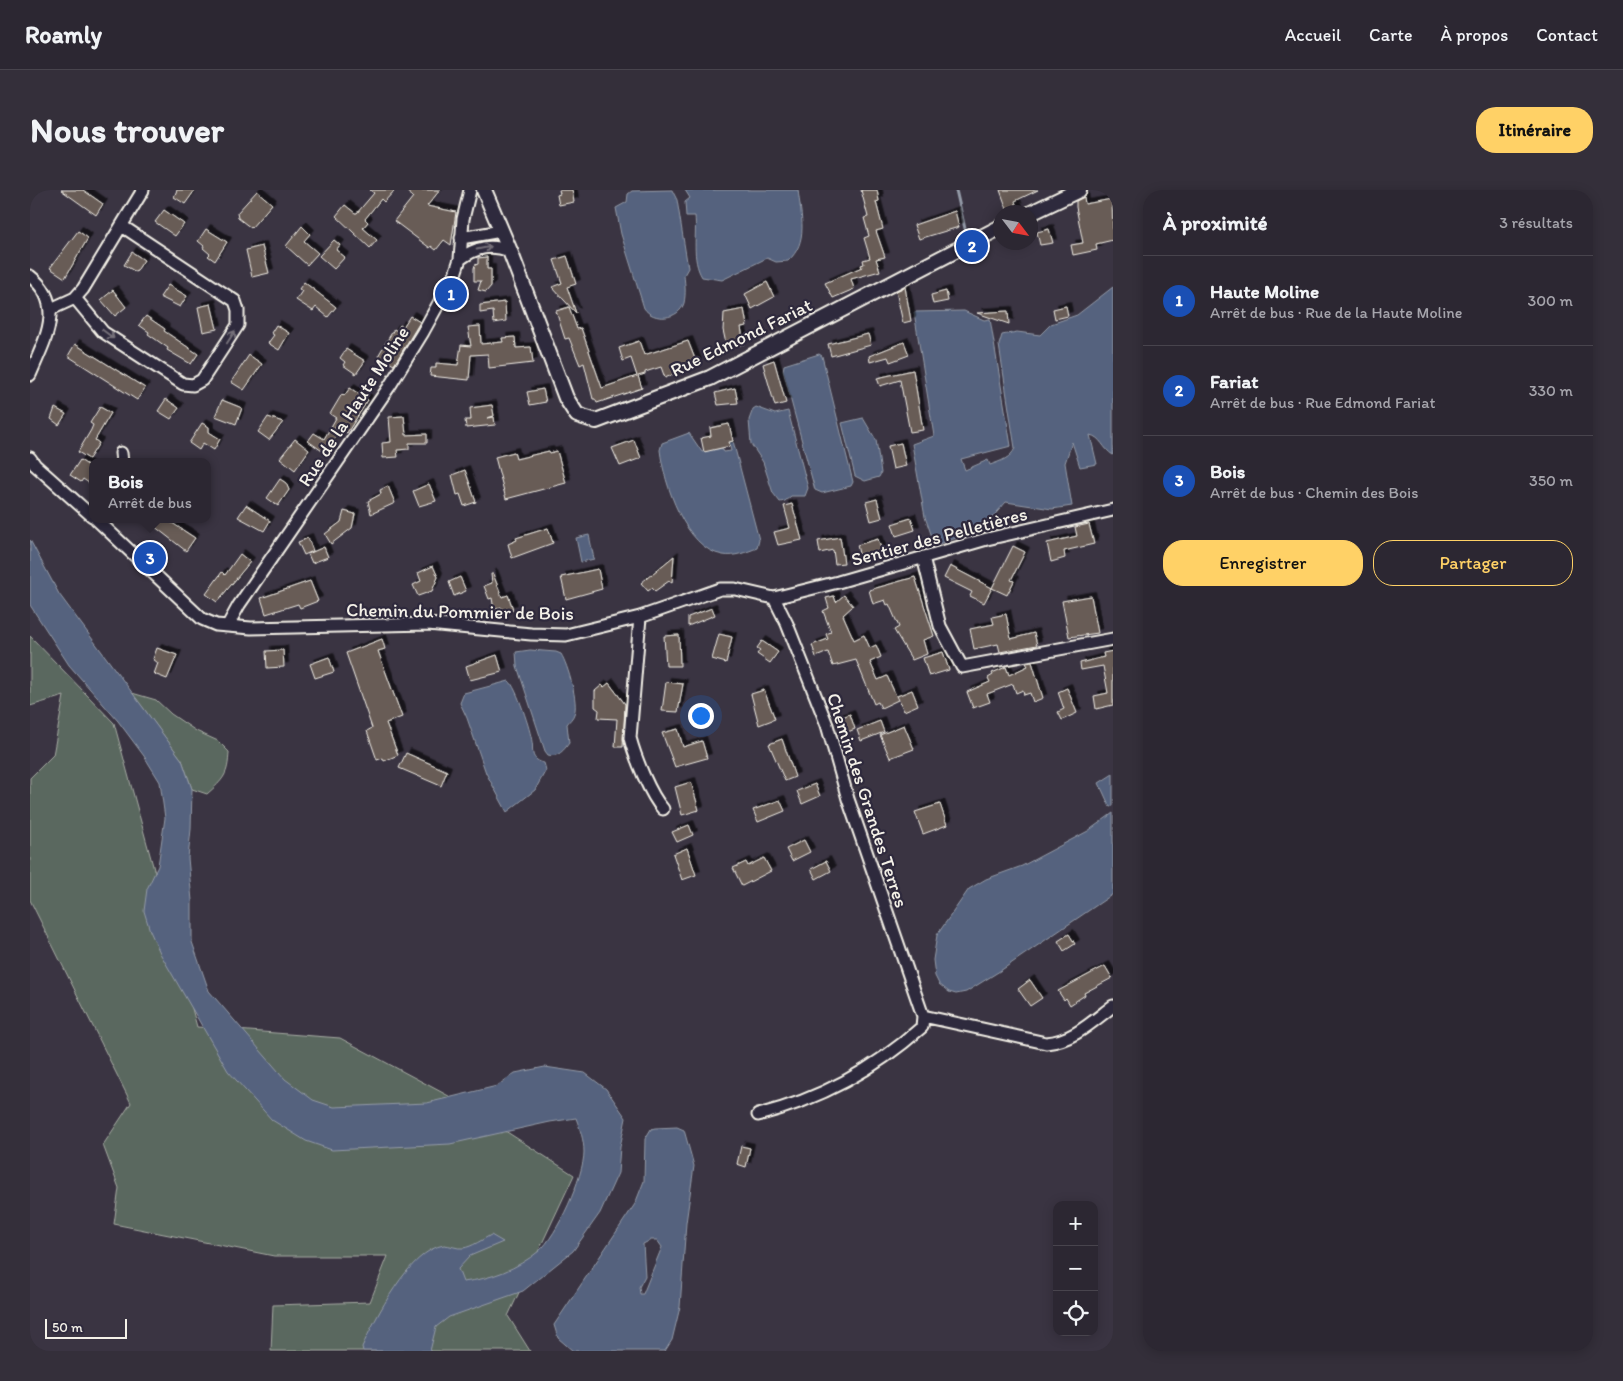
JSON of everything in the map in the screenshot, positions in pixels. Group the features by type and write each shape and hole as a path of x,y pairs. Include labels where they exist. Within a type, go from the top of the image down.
{"street":[{"name":"Rue de la Haute Moline","path":"228,625 239,606 389,387 423,332 460,259 463,219 470,190"},
{"name":"Rue Edmond Fariat","path":"484,190 510,251 566,398 576,415 596,421 710,378 993,231"},
{"path":"1038,209 1080,190"},
{"path":"51,309 75,298 122,226 137,192"},
{"path":"75,298 103,332 183,384 193,385 202,380 238,325 238,310 235,301 122,226"},
{"path":"461,238 501,232"},
{"path":"460,259 471,251 484,247 495,246 510,251"},
{"path":"30,276 47,296 51,309 51,323 30,375"},
{"name":"Chemin du Pommier de Bois","path":"30,458 35,465 89,512"},
{"name":"Sentier des Pelletières","path":"774,598 987,539 1113,510"},
{"name":"Chemin du Pommier de Bois","path":"100,523 202,619 216,625 251,628 428,624 531,634 566,635 640,617 720,590 735,590 774,598"},
{"path":"923,558 940,626 962,667 1113,639"},
{"name":"Chemin des Grandes Terres","path":"774,598 788,624 827,726 848,799 923,1016"},
{"path":"640,617 630,738 634,754 655,800 663,809"},
{"path":"758,1115 782,1109 836,1088 866,1072 901,1046 922,1027 923,1016 1018,1038 1060,1042 1113,1006"}],"shaded area":[{"path":"30,636 114,723 197,1027 340,1038 460,1102 574,1175 508,1316 530,1351 271,1351 273,1305 370,1302 388,1256 274,1256 114,1224 119,1188 103,1145 131,1103 30,900 30,778 53,755 64,696 30,706"},
{"path":"132,693 156,700 171,714 196,731 218,741 229,752 228,766 224,776 207,794 192,789 182,760"}],"water":[{"path":"672,190 677,200 688,268 684,275 685,296 681,309 672,316 659,317 648,313 644,308 621,234 616,208 627,202 628,194 632,191"},
{"path":"685,190 798,190 802,228 799,246 795,254 788,261 776,262 767,258 722,280 702,277 695,255 695,216 686,216 685,202 690,198"},
{"path":"1113,287 1113,455 1097,438 1090,435 1097,464 1080,467 1072,442 1065,463 1072,506 1052,509 1006,502 981,530 935,545 925,517 912,444 934,436 914,312 964,311 984,320 990,319 1011,446 961,459 965,470 988,460 990,465 1002,460 1008,457 1015,448 999,345 1002,335 1017,332 1040,335 1051,324 1077,315"},
{"path":"819,354 822,356 853,482 851,486 822,493 815,490 783,371 784,365"},
{"path":"756,407 775,414 788,411 808,488 805,496 791,496 785,501 780,502 773,493 763,462 751,444 749,420 753,409"},
{"path":"863,418 876,440 881,473 879,477 865,481 855,476 842,423"},
{"path":"689,433 702,452 722,448 724,452 731,451 729,442 733,441 759,540 757,548 736,555 723,555 710,550 698,541 687,528 666,479 660,450 662,443"},
{"path":"589,535 594,559 581,562 576,538"},
{"path":"30,540 59,594 182,760 192,789 188,858 192,901 192,942 209,991 285,1079 313,1100 334,1107 427,1103 497,1086 515,1073 545,1067 585,1073 606,1089 626,1118 620,1147 618,1173 600,1213 573,1251 523,1291 449,1317 436,1327 430,1351 363,1351 362,1347 375,1320 395,1287 418,1259 431,1250 444,1245 463,1248 474,1245 491,1235 503,1242 470,1256 458,1269 463,1282 494,1276 522,1263 539,1251 554,1233 575,1190 580,1175 584,1152 576,1118 450,1144 332,1150 306,1141 272,1120 228,1071 161,955 150,931 144,911 147,889 158,866 165,818 160,782 144,756 118,721 69,665 30,605"},
{"path":"530,650 561,654 572,684 575,709 573,717 567,724 569,743 563,751 552,756 548,755 545,751 517,666 516,652"},
{"path":"509,681 526,719 534,756 537,760 544,763 546,770 535,790 507,812 486,773 460,703 464,693"},
{"path":"1113,774 1113,806 1110,807 1099,783"},
{"path":"1113,813 1113,894 966,992 956,994 949,992 939,984 935,976 933,960 937,935 969,889 986,879 1022,866 1088,831"},
{"path":"677,1127 684,1130 694,1166 686,1223 680,1307 672,1340 665,1351 573,1351 558,1338 554,1325 635,1204 644,1181 645,1139 651,1129","holes":["651,1240 657,1240 662,1247 643,1294 640,1294 639,1287 645,1276 643,1244"]}],"building":[{"path":"61,190 83,190 103,204 96,215"},
{"path":"177,190 195,190 185,204 174,197"},
{"path":"370,190 395,190 384,202 381,199 365,219 368,222 363,228 377,240 370,248 336,216 345,205 357,213 374,193"},
{"path":"405,190 440,190 427,206 456,212 451,245 444,240 436,250 431,246 430,248 394,221 413,197"},
{"path":"559,190 572,190 574,202 559,205 557,195 560,194"},
{"path":"861,190 877,190 879,201 876,202 883,229 876,231 885,257 876,259 880,271 851,279 854,289 833,298 825,283 862,267 861,265 864,264 863,260 870,258 864,238 869,236 864,218 868,217"},
{"path":"1000,190 1038,190 1015,201 1016,205 1005,205"},
{"path":"257,191 272,204 251,228 238,218 237,213"},
{"path":"1084,197 1085,204 1112,199 1113,240 1096,244 1097,250 1073,255 1071,245 1083,243 1076,201"},
{"path":"164,210 184,224 175,236 155,222"},
{"path":"955,211 959,227 919,239 914,225"},
{"path":"302,226 310,234 304,241 318,253 307,265 286,246"},
{"path":"206,229 227,242 215,261 208,256 210,254 198,241"},
{"path":"1049,229 1053,243 1040,245 1038,232"},
{"path":"78,231 88,238 65,278 50,268"},
{"path":"334,240 340,245 336,250 345,257 334,269 319,256"},
{"path":"262,246 269,273 252,277 246,250"},
{"path":"132,252 144,260 136,272 124,265"},
{"path":"567,256 576,284 567,287 576,313 552,287 562,283 554,260"},
{"path":"487,257 487,269 491,269 491,286 486,292 478,290 481,281 474,281 474,268 478,264 478,258"},
{"path":"304,282 336,307 328,317 316,307 313,311 296,300 302,291 299,289"},
{"path":"767,282 774,297 752,309 745,294"},
{"path":"168,285 187,296 180,307 160,297"},
{"path":"905,287 911,321 903,323 896,291"},
{"path":"113,290 126,307 115,316 101,300"},
{"path":"946,291 948,301 933,304 931,295"},
{"path":"505,302 506,321 494,323 493,311 480,313 480,305"},
{"path":"211,304 217,329 203,332 198,307"},
{"path":"1066,306 1068,316 1055,319 1053,309"},
{"path":"569,307 577,329 581,328 602,388 637,376 631,358 623,361 619,348 639,341 644,355 688,341 697,364 665,378 661,367 645,372 645,374 638,376 642,388 597,403 593,399 584,363 580,365 569,338 565,339 556,311"},
{"path":"744,309 747,326 741,327 744,344 727,348 723,330 724,313"},
{"path":"1008,311 1009,324 977,313"},
{"path":"146,316 198,354 191,364 167,350 168,348 139,325"},
{"path":"410,316 420,322 394,365 378,356 394,329 397,331 400,325 403,327"},
{"path":"276,325 289,333 279,350 268,343 274,335 271,333"},
{"path":"480,326 481,344 503,342 502,338 515,337 516,348 531,347 533,363 489,368 488,354 471,355 469,380 430,376 431,368 436,368 436,363 458,365 461,345 471,346 468,327"},
{"path":"868,334 871,345 831,356 828,344"},
{"path":"904,342 909,355 890,362 888,357 870,362 869,356"},
{"path":"75,344 145,388 137,400 68,356"},
{"path":"346,349 365,361 356,374 343,365 345,362 340,358"},
{"path":"249,355 262,364 244,390 231,382"},
{"path":"774,360 786,403 775,406 763,364"},
{"path":"913,370 923,430 910,432 900,380 880,386 877,378"},
{"path":"350,388 368,400 347,433 335,426 338,434 325,453 308,441 314,433 324,439 336,418 330,414 342,394 344,396"},
{"path":"735,388 738,403 718,405 715,393"},
{"path":"543,389 546,402 530,405 527,392"},
{"path":"166,399 179,408 171,419 158,411"},
{"path":"222,400 242,408 236,424 215,416"},
{"path":"492,405 494,416 487,418 494,417 495,425 466,428 465,420 471,420 470,408"},
{"path":"100,407 111,413 95,440 99,443 89,459 78,452 91,430 93,425 90,423"},
{"path":"55,408 66,414 59,425 51,419"},
{"path":"404,416 406,435 427,434 427,443 409,443 409,449 397,450 398,457 383,458 382,443 391,442 389,417"},
{"path":"268,417 283,422 269,440 258,432"},
{"path":"202,423 209,427 209,432 220,439 214,450 203,443 199,450 189,443"},
{"path":"729,424 733,441 729,442 730,446 704,452 701,438 711,436 710,428"},
{"path":"295,439 309,450 295,470 280,458"},
{"path":"634,440 641,458 620,466 612,448"},
{"path":"901,443 906,466 893,469 888,446"},
{"path":"549,451 550,453 557,451 566,483 506,499 495,457 514,452 516,459"},
{"path":"80,460 89,466 89,483 83,479 81,482 70,475"},
{"path":"465,470 476,502 464,506 460,494 457,495 452,475"},
{"path":"280,479 286,483 289,490 278,506 267,498"},
{"path":"429,484 436,501 419,506 413,491"},
{"path":"388,486 395,503 371,514 368,501 381,494 380,490"},
{"path":"877,499 882,518 871,521 866,502"},
{"path":"792,504 802,540 778,545 774,532 790,528 784,506"},
{"path":"246,505 270,521 264,531 238,517"},
{"path":"344,511 355,514 352,528 331,544 325,534 341,522"},
{"path":"911,518 915,530 896,536 892,524"},
{"path":"150,523 172,523 195,538 186,551"},
{"path":"1089,524 1094,544 1064,551 1065,558 1051,562 1047,543 1077,536 1075,527"},
{"path":"548,528 553,543 512,558 508,544 517,540 516,538"},
{"path":"840,537 844,563 835,564 833,550 820,553 818,541"},
{"path":"308,538 313,551 304,555 298,542"},
{"path":"878,539 882,552 860,558 857,545"},
{"path":"1013,546 1025,552 1011,580 1014,581 1007,595 992,588"},
{"path":"324,547 328,557 312,563 308,554"},
{"path":"240,554 250,562 217,602 206,594 222,572 225,575"},
{"path":"674,556 672,583 669,581 655,591 652,588 648,591 641,583"},
{"path":"433,566 438,577 432,591 418,596 413,585 421,581 418,573"},
{"path":"950,566 992,588 984,603 970,596 972,592 944,578"},
{"path":"598,569 602,589 566,599 561,577"},
{"path":"491,574 493,574 502,597 508,595 513,609 503,612 501,607 494,610 492,598 489,599 484,586 492,583"},
{"path":"460,577 466,591 454,596 449,582"},
{"path":"915,577 934,636 923,640 927,654 912,660 894,630 899,627 889,604 887,605 885,600 873,604 869,590"},
{"path":"310,581 318,601 300,608 298,604 266,614 261,598"},
{"path":"844,595 853,606 843,615 854,640 864,635 870,648 876,645 881,657 870,662 878,680 887,676 898,700 881,708 878,702 874,704 856,660 833,666 828,652 816,657 812,645 828,639 826,634 831,632 823,611 829,608 826,598 834,596 836,602"},
{"path":"1091,596 1098,633 1069,637 1062,601"},
{"path":"712,608 715,615 688,626 688,617"},
{"path":"1006,614 1011,639 1034,633 1037,645 1000,652 998,644 974,649 970,629 994,624 992,617"},
{"path":"719,634 732,637 726,663 712,659"},
{"path":"679,635 680,666 666,666 664,636"},
{"path":"382,639 385,649 378,651 402,717 386,723 398,755 384,761 383,758 377,760 367,731 372,728 346,653"},
{"path":"762,641 778,652 770,663 757,654 760,650 757,648"},
{"path":"157,648 177,655 167,679 154,674 158,663 153,659"},
{"path":"283,650 284,667 267,668 266,651"},
{"path":"1113,651 1113,705 1096,709 1094,696 1108,693 1103,666 1081,670 1080,663 1104,657 1103,653"},
{"path":"943,652 949,670 929,676 923,658"},
{"path":"497,655 502,672 470,680 466,666"},
{"path":"329,657 334,672 315,678 310,664"},
{"path":"1032,662 1043,698 1033,702 1030,693 1024,695 1023,690 1016,693 1013,684 987,694 990,702 973,708 967,692 990,682 988,678 993,675 992,673 1006,667 1009,675 1028,666 1026,663"},
{"path":"666,682 683,684 678,712 662,711"},
{"path":"609,683 625,704 623,747 615,747 617,719 598,718 599,710 595,707 595,691 602,685 604,687"},
{"path":"1067,688 1077,713 1062,720 1058,712 1064,709 1058,692"},
{"path":"764,690 775,719 759,725 751,694"},
{"path":"912,690 918,705 904,711 897,696"},
{"path":"850,714 855,729 843,734 837,719"},
{"path":"880,721 884,732 861,741 857,730"},
{"path":"904,725 914,749 890,758 880,735"},
{"path":"678,729 683,747 702,741 707,758 675,767 662,733"},
{"path":"782,739 795,777 785,781 769,744"},
{"path":"406,753 447,771 441,786 399,768"},
{"path":"691,782 699,810 682,815 675,787"},
{"path":"815,784 820,796 802,804 797,791"},
{"path":"780,800 785,811 758,822 753,810"},
{"path":"940,804 947,825 923,834 915,812"},
{"path":"689,825 693,835 677,842 672,832"},
{"path":"804,840 810,852 792,861 786,849"},
{"path":"687,848 696,875 682,880 673,854"},
{"path":"764,858 771,871 742,886 733,868 746,862 748,866"},
{"path":"826,861 831,871 816,879 811,869"},
{"path":"1069,934 1075,944 1064,951 1058,941"},
{"path":"1105,966 1112,978 1084,993 1085,995 1070,1005 1066,998 1064,1000 1058,991"},
{"path":"1030,980 1042,998 1030,1006 1018,989"},
{"path":"741,1146 750,1148 746,1167 737,1164"}],"waterway":[{"path":"956,190 966,233"}],"place":[{"name":"Fariat","path":"972,246"},
{"name":"Haute Moline","path":"451,294"},
{"name":"Bois","path":"150,558"}]}
